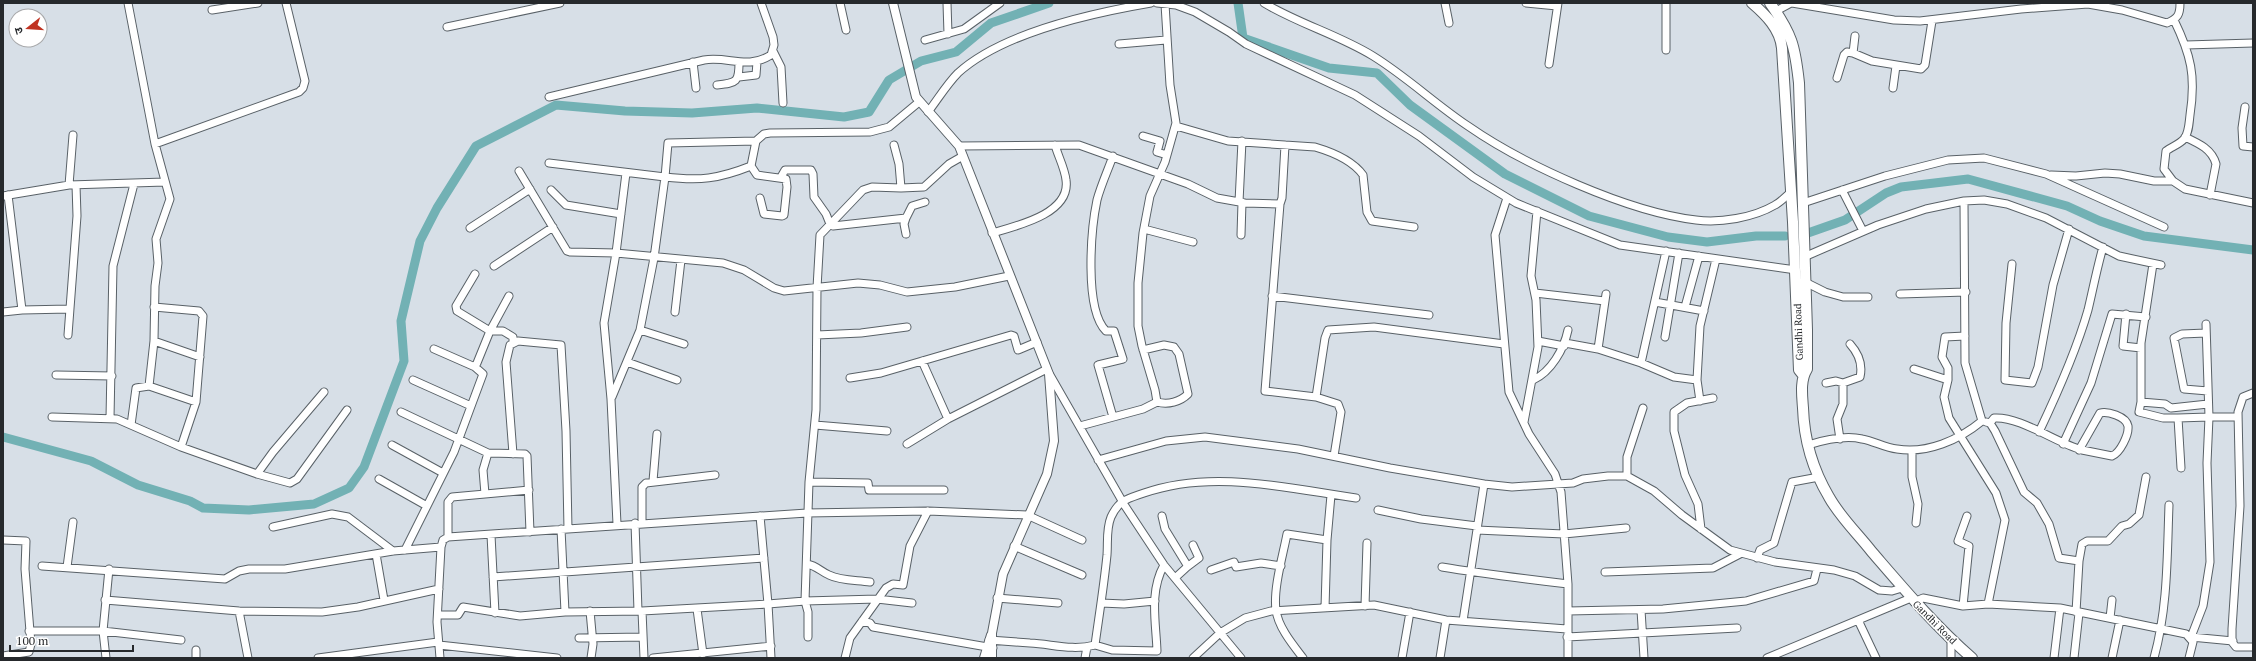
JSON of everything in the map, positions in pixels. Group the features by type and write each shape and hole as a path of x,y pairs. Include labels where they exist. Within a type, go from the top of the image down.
{"main road":[{"name":"Gandhi Road","path":"1752,3 1770,21 1781,40 1791,192 1798,222 1799,242 1796,270 1799,370 1803,375 1803,423 1808,445 1819,477 1829,497 1842,516 1902,588 1951,640 1972,658"},
{"path":"1773,7 1788,28 1796,53 1803,203 1798,222"},
{"path":"1799,242 1804,257 1805,282 1807,361 1806,369 1803,375"}],"street":[{"path":"128,3 155,144 170,198 156,238 158,263 154,307 154,341 149,386"},
{"path":"212,10 258,3"},
{"path":"155,144 299,92 304,88 305,80 286,3"},
{"path":"447,27 560,3"},
{"path":"761,3 773,37 773,51 780,67 783,104"},
{"path":"840,3 846,30"},
{"path":"893,3 918,100 959,146 1048,372 1122,501 1164,565 1241,658"},
{"path":"946,3 948,34"},
{"path":"926,40 968,28 1000,3"},
{"path":"928,112 958,74 984,55 1010,40 1049,27 1151,3"},
{"path":"1157,3 1176,5 1195,12 1246,44 1355,95 1419,136 1473,177 1507,198 1569,223 1604,240 1620,245 1796,270"},
{"path":"1264,3 1372,55 1416,86 1468,126 1519,156 1603,194 1657,213 1696,220 1728,220 1756,213 1775,205 1791,192"},
{"path":"1445,3 1449,23"},
{"path":"1526,3 1558,5 1549,64"},
{"path":"1666,3 1666,50"},
{"path":"1773,7 1792,3 1894,20 1932,21 2021,9 2088,4 2122,10 2167,23 2174,20 2180,13 2180,3"},
{"path":"1157,402 1156,390 1143,350 1138,326 1138,283 1144,228 1150,196 1160,174 1176,126 1176,112 1170,85 1166,40 1165,4"},
{"path":"2174,20 2186,45 2193,74 2191,109 2185,137 2166,151 2164,169 2173,181 2185,189 2253,203"},
{"path":"1838,78 1844,55 1847,52 1852,52 1872,61 1916,70 1921,69 1925,65 1932,21"},
{"path":"1852,52 1855,36"},
{"path":"1119,44 1166,40"},
{"path":"2186,45 2253,43"},
{"path":"548,97 693,62 719,59 738,62 757,62 771,55 773,51"},
{"path":"693,62 696,88"},
{"path":"738,62 739,77"},
{"path":"717,85 732,83 739,77 756,74 757,62"},
{"path":"1893,88 1896,66"},
{"path":"760,198 764,214 784,215 787,187 786,179 782,177 757,175 751,166 756,141 764,134 770,132 870,132 889,127 918,100"},
{"path":"2246,107 2242,128 2243,146 2253,147"},
{"path":"1176,126 1224,140 1315,147 1328,151 1349,162 1363,175 1367,212 1372,221 1414,227"},
{"path":"68,335 77,216 72,185 73,134"},
{"path":"1143,136 1160,142 1157,152 1167,155"},
{"path":"2185,137 2206,149 2215,160 2216,164 2210,195"},
{"path":"611,399 640,330 654,258 668,143 756,141"},
{"path":"1241,235 1240,202 1242,141"},
{"path":"894,145 899,164 901,188"},
{"path":"992,233 1037,218 1051,210 1062,200 1066,190 1066,180 1055,145"},
{"path":"959,146 1079,145 1113,156 1218,198 1240,202 1280,204"},
{"path":"1285,145 1282,198 1280,204 1265,391 1316,397 1332,401 1340,408 1334,456"},
{"path":"808,637 808,612 805,601 806,564 809,482 815,425 817,288 820,235 867,188 924,187 949,164 963,156"},
{"path":"1113,156 1097,199 1091,277 1092,298 1101,326 1106,331 1114,332 1123,359 1098,365 1113,417"},
{"path":"1803,203 1885,176 1948,160 1984,158 2046,174 2164,227"},
{"path":"549,163 690,180 722,177 751,166"},
{"path":"782,177 785,170 812,172 814,197 826,214 830,224 839,227 906,218"},
{"path":"519,171 570,252 616,253 654,258 723,263 744,270 774,288 784,291 858,283 880,285 907,292 955,286 1009,276"},
{"path":"617,524 611,399 604,323 616,253 626,173"},
{"path":"2046,174 2076,176 2105,173 2120,174 2154,181 2173,181"},
{"path":"22,310 5,196 72,185 165,182"},
{"path":"110,418 113,266 134,184"},
{"path":"470,228 530,189"},
{"path":"551,190 566,205 621,214"},
{"path":"1842,190 1863,231"},
{"path":"1507,198 1495,235 1504,344 1510,392 1524,423 1560,484 1568,584 1568,658"},
{"path":"1804,257 1828,248 1863,231 1926,209 1964,201 1984,200 2007,204 2046,218 2119,256 2161,265"},
{"path":"1964,201 1966,292 1965,362 1982,421"},
{"path":"906,234 904,224 912,206 925,202"},
{"path":"1524,423 1533,380 1538,341 1534,293 1530,276 1537,211"},
{"path":"494,266 553,227"},
{"path":"1144,228 1192,242"},
{"path":"2012,264 2006,323 2005,380 2032,382 2038,367 2053,285 2069,229"},
{"path":"2039,432 2058,392 2077,343 2088,309 2103,247"},
{"path":"1641,363 1666,252"},
{"path":"1665,337 1679,253"},
{"path":"1685,307 1699,256"},
{"path":"1700,401 1697,380 1700,326 1716,259"},
{"path":"675,312 681,260"},
{"path":"2153,264 2142,348 2141,402 2139,412 2163,418 2238,417"},
{"path":"475,274 456,306 457,311 490,331 503,331 512,338 513,342"},
{"path":"1805,282 1826,292 1843,297 1868,297"},
{"path":"1900,294 1966,292"},
{"path":"1534,293 1606,297 1598,349"},
{"path":"476,368 490,331 510,296"},
{"path":"1272,296 1429,315"},
{"path":"1655,302 1704,311"},
{"path":"154,307 199,311 202,314 203,326 196,402 181,447"},
{"path":"3,312 69,309"},
{"path":"2063,444 2091,382 2112,314 2126,314 2146,317"},
{"path":"2126,314 2124,346 2142,348"},
{"path":"2189,658 2193,642 2191,637 2203,606 2210,562 2207,456 2209,417 2206,324"},
{"path":"817,335 861,333 907,327"},
{"path":"1316,397 1325,338 1328,330 1374,327 1504,344"},
{"path":"640,330 684,344"},
{"path":"1533,380 1543,376 1564,344 1568,330"},
{"path":"2206,333 2182,334 2174,338 2184,389 2208,391"},
{"path":"850,378 880,373 1011,336 1014,336 1018,350 1037,342"},
{"path":"1965,336 1945,337 1942,357 1948,368 1948,380 1944,397 1950,418 1996,493 2005,520 1988,604"},
{"path":"154,341 200,357"},
{"path":"1538,341 1598,349 1641,363 1674,377 1697,380"},
{"path":"513,342 510,345 506,362 513,454"},
{"path":"513,342 559,344 563,347 565,529 563,572 565,612"},
{"path":"1826,383 1836,381 1843,383 1860,378 1862,370 1858,354 1850,344"},
{"path":"1080,426 1143,409 1157,402 1165,404 1183,399 1188,394 1180,354 1174,347 1164,345 1143,350"},
{"path":"405,550 443,473 483,374 476,368 434,349"},
{"path":"922,361 948,419"},
{"path":"627,362 677,380"},
{"path":"1914,369 1948,380"},
{"path":"907,444 948,419 1048,372"},
{"path":"984,658 990,642 997,598 1003,574 1014,546 1047,474 1054,442 1048,372"},
{"path":"56,375 112,376"},
{"path":"413,380 471,406"},
{"path":"1840,439 1837,419 1842,404 1843,383"},
{"path":"131,425 136,388 149,386 196,402"},
{"path":"257,474 273,452 324,392"},
{"path":"2253,393 2243,397 2239,404 2240,506 2232,612 2232,642 2236,647 2253,647"},
{"path":"1701,529 1698,504 1685,475 1673,422 1674,412 1679,407 1713,398"},
{"path":"2141,402 2165,404 2171,408 2208,404"},
{"path":"1627,476 1628,457 1643,408"},
{"path":"52,417 110,418 131,425 181,447 286,483 294,482 347,410"},
{"path":"401,412 488,453 527,456 530,532"},
{"path":"1990,423 1996,418 2006,420 2039,432 2079,450 2112,456 2115,455 2124,441 2128,427 2126,422 2110,413 2100,413 2079,450"},
{"path":"2178,418 2181,468"},
{"path":"1808,445 1840,439 1861,438 1897,450 1929,449 1960,434 1982,421 1990,423 2024,492 2037,503 2049,524 2059,558 2079,561"},
{"path":"815,425 886,431"},
{"path":"653,481 657,434"},
{"path":"1098,460 1166,441 1206,437 1298,449 1484,484 1512,487 1573,483 1583,479 1627,476 1654,492 1718,542 1740,554 1834,570 1855,576 1879,590 1892,592 1902,588"},
{"path":"392,445 443,473"},
{"path":"1912,450 1912,477 1918,504 1916,523"},
{"path":"485,494 483,470 488,453"},
{"path":"644,658 637,566 638,523 642,487 646,483 653,481 715,475"},
{"path":"1757,558 1760,550 1774,543 1792,482 1819,477"},
{"path":"2074,658 2079,561 2082,544 2087,541 2108,540 2122,526 2135,520 2139,516 2146,477"},
{"path":"379,479 427,506"},
{"path":"1095,645 1107,555 1107,530 1111,517 1122,501 1162,486 1204,480 1254,483 1356,498"},
{"path":"809,482 868,483 869,490 944,490"},
{"path":"1463,621 1484,484"},
{"path":"448,537 449,499 452,497 529,490"},
{"path":"1325,608 1327,540 1331,494"},
{"path":"2154,658 2162,628 2169,560 2169,504"},
{"path":"1378,510 1477,528 1564,534 1626,528"},
{"path":"845,658 850,638 878,599 890,585 903,585 910,546 928,511"},
{"path":"440,658 438,615 441,547 443,540 448,537 530,532 617,524 808,513 928,511 1028,515 1082,540"},
{"path":"273,527 332,514 341,514 348,517 393,551"},
{"path":"760,516 772,658"},
{"path":"1162,516 1165,529 1172,538 1187,567"},
{"path":"1963,606 1969,546 1958,541 1967,516"},
{"path":"68,567 73,522"},
{"path":"1303,658 1289,640 1276,610 1281,566 1287,534 1327,540"},
{"path":"491,535 495,613"},
{"path":"3,540 26,542 24,569 31,644 29,652 3,656"},
{"path":"1365,606 1367,543"},
{"path":"1175,578 1199,558 1194,545"},
{"path":"1014,546 1082,575"},
{"path":"42,566 109,569 225,579 239,571 249,569 285,570 393,551 441,547"},
{"path":"376,554 384,600"},
{"path":"1605,572 1714,568 1740,554"},
{"path":"493,577 764,558"},
{"path":"1211,570 1234,562 1236,567 1261,564 1281,566"},
{"path":"806,564 817,566 829,575 844,579 870,582"},
{"path":"862,621 870,623 873,627 990,642 1030,643 1060,648 1087,647 1095,645 1112,650 1158,655 1155,601 1158,576 1164,565"},
{"path":"1442,567 1568,584"},
{"path":"1568,611 1641,610 1746,601 1814,581 1817,568"},
{"path":"106,658 103,631 109,569"},
{"path":"105,600 240,612 322,612 439,589"},
{"path":"997,598 1058,603"},
{"path":"1767,658 1858,620 1913,600 1923,598 1963,606 1988,604 2060,608 2162,628 2191,637 2232,642"},
{"path":"438,615 458,615 463,607 495,613 531,616 565,612 697,609 805,601 878,599 912,603"},
{"path":"2110,618 2112,600"},
{"path":"1101,603 1124,604 1155,601"},
{"path":"1193,658 1220,633 1245,618 1276,610 1374,605 1446,620 1567,633 1644,634 1737,628"},
{"path":"2054,658 2060,608"},
{"path":"697,609 703,654"},
{"path":"1641,610 1644,634 1644,658"},
{"path":"240,612 248,658"},
{"path":"590,612 593,638 591,658"},
{"path":"1402,658 1410,612"},
{"path":"1440,658 1446,620"},
{"path":"1858,620 1876,658"},
{"path":"2112,658 2120,620"},
{"path":"29,631 103,631 180,640"},
{"path":"579,638 643,638"},
{"path":"1951,640 1951,658"},
{"path":"990,642 992,658"},
{"path":"318,658 439,643 557,658"},
{"path":"653,658 685,657 742,650 751,647 771,646"},
{"path":"1085,658 1087,647"},
{"path":"196,650 196,658"}],"waterway":[{"path":"3,437 91,461 138,485 190,501 203,508 249,510 314,504 349,488 364,467 404,361 401,321 420,241 437,208 476,146 556,105 625,111 692,113 757,108 844,117 869,112 889,80 921,61 956,52 991,23 1049,3"},
{"path":"1238,3 1243,38 1329,68 1377,73 1410,105 1505,174 1589,216 1668,237 1707,242 1756,236 1785,236"},
{"path":"1808,233 1845,220 1886,193 1901,187 1968,179 2067,206 2100,221 2144,236 2253,250"}]}
